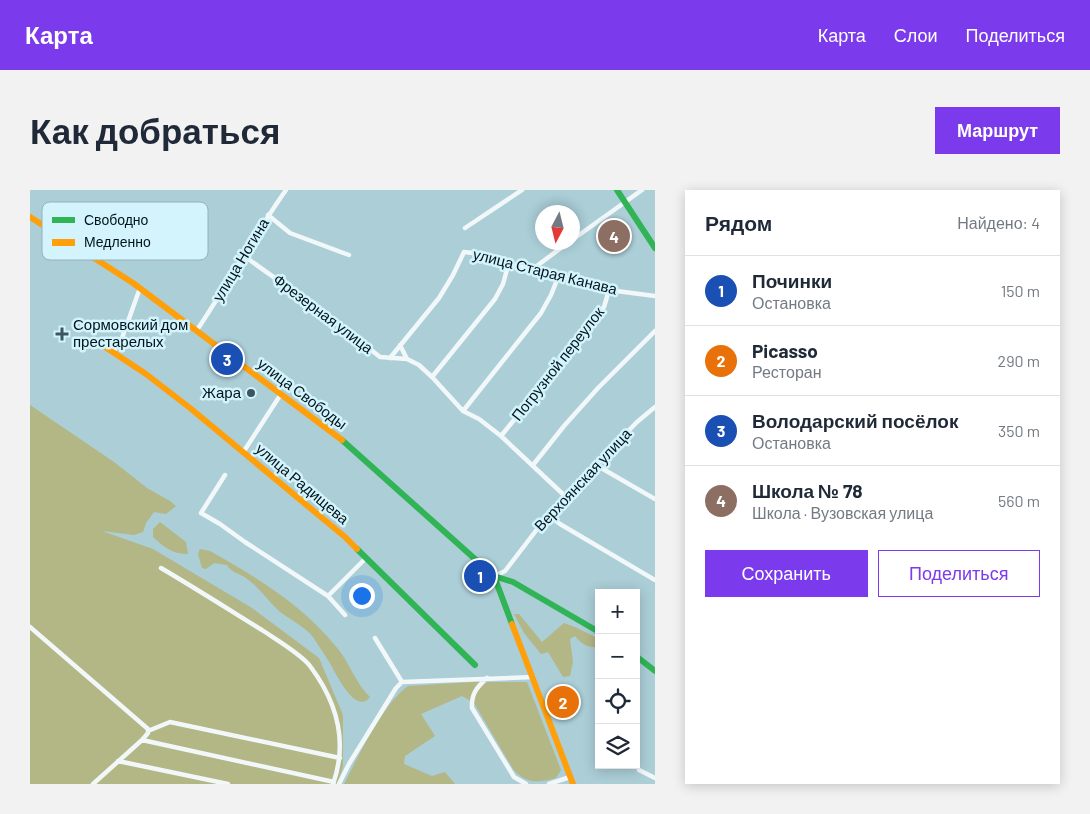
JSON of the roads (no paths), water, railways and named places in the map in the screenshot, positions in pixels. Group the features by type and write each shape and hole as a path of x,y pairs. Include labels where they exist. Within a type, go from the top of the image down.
{"main road":[{"path":"618,190 655,248"},
{"name":"улица Свободы","path":"30,217 42,224"},
{"name":"улица Свободы","path":"100,260 197,330 345,442 494,576"},
{"name":"улица Радищева","path":"96,341 175,396 244,451 345,537 475,666"},
{"path":"494,576 512,582 595,630"},
{"path":"494,576 573,784"},
{"path":"640,659 655,671"}],"street":[{"name":"улица Ногина","path":"197,330 268,215 286,190"},
{"path":"465,228 522,190"},
{"path":"580,234 642,190"},
{"path":"268,215 290,233 348,255"},
{"path":"534,268 558,250"},
{"name":"улица Старая Канава","path":"400,345 439,298 464,252 482,254 508,266 534,268 559,274 609,290 655,296"},
{"name":"Фрезерная улица","path":"244,256 331,318 380,356 407,358"},
{"path":"432,377 495,299 503,284 508,266"},
{"path":"463,411 541,313 551,295 559,274"},
{"path":"113,352 122,338 140,288"},
{"name":"Погрузной переулок","path":"501,436 595,320 604,307 609,290"},
{"path":"533,465 564,426 655,331"},
{"path":"390,358 400,345 407,358 419,365 432,377 463,411 479,419 501,436 564,496"},
{"path":"244,451 281,394"},
{"name":"Верхоянская улица","path":"494,576 505,571 564,496 637,422 655,407"},
{"path":"596,464 655,498"},
{"path":"225,475 201,513 328,596 345,615"},
{"path":"548,515 655,580"},
{"path":"328,596 366,558"},
{"path":"161,568 279,641 309,665 328,694 338,723 341,743 336,783"},
{"path":"30,627 145,726 148,731"},
{"path":"375,638 390,659 402,682"},
{"path":"336,783 396,688 402,682 533,677"},
{"path":"487,678 477,687 471,698 472,708 514,777 526,784"},
{"path":"94,784 142,740 148,731 170,722 340,758"},
{"path":"142,740 336,783"},
{"path":"118,762 228,784"},
{"path":"639,770 655,778"},
{"path":"549,784 570,777"}],"place":[{"name":"Школа № 78","path":"614,236"},
{"name":"Сормовский дом престарелых","path":"62,334"},
{"name":"Володарский посёлок","path":"227,359"},
{"name":"Жара","path":"251,393"},
{"name":"Починки","path":"480,576"},
{"name":"Picasso","path":"563,702"}]}
